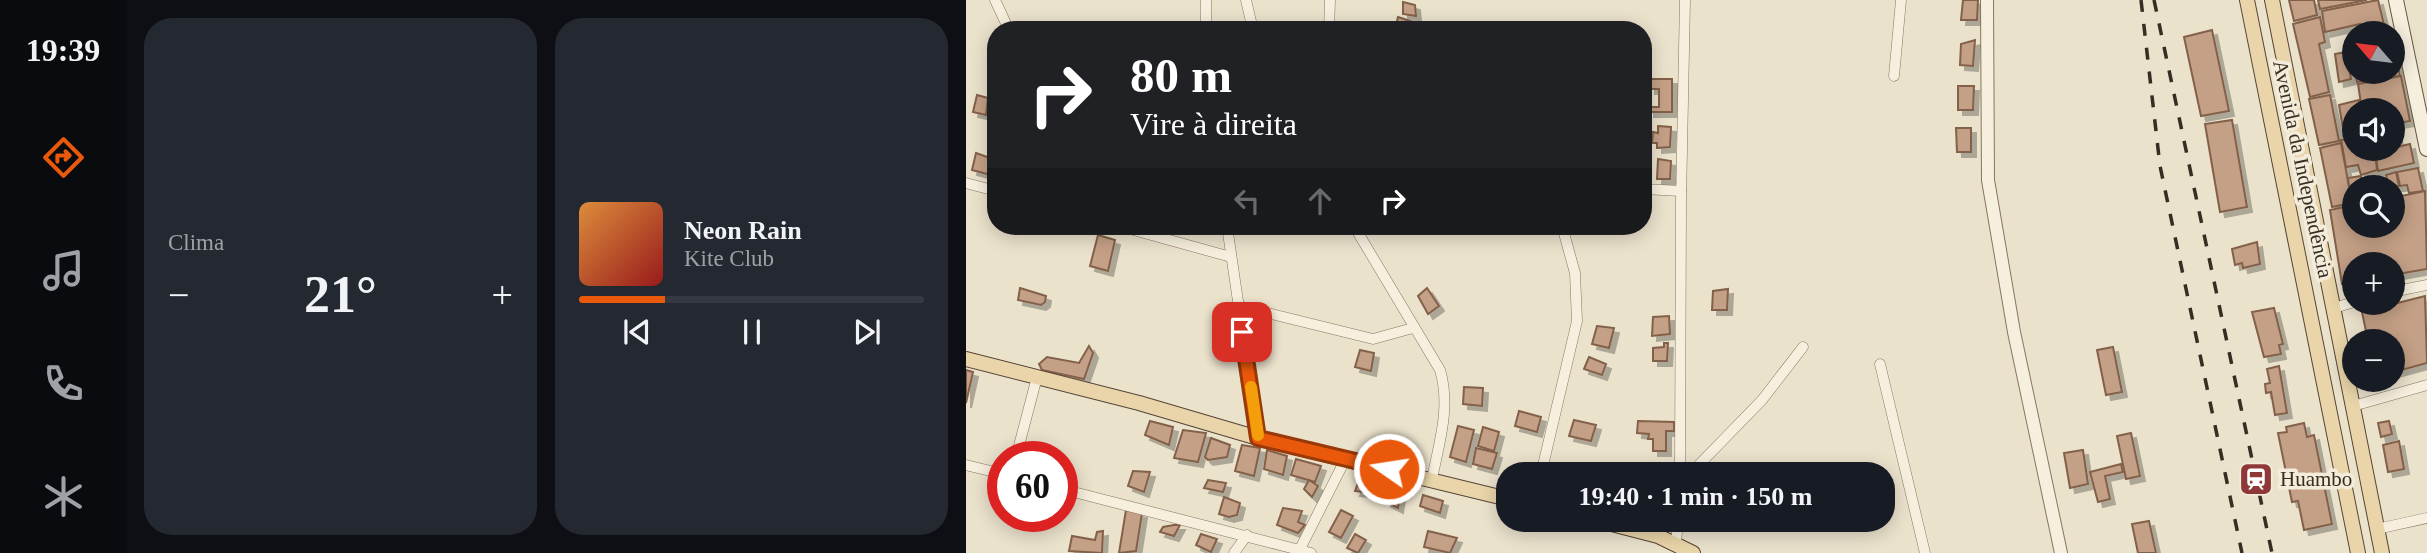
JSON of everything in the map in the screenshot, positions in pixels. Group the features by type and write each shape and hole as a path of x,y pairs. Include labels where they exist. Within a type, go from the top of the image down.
{"main road":[{"name":"Avenida da Independência","path":"2247,0 2358,553"},
{"name":"Avenida da Independência","path":"2272,0 2382,553"},
{"path":"2396,0 2427,149"},
{"path":"2287,202 2312,197"},
{"path":"966,359 1258,438 1496,496"},
{"path":"2341,472 2364,467"},
{"path":"1646,532 1676,543 1693,553"}],"street":[{"path":"995,0 1005,21"},
{"path":"1206,0 1206,21"},
{"path":"1246,0 1251,21"},
{"path":"1329,21 1330,0"},
{"path":"1680,462 1685,0"},
{"path":"1894,76 1901,0"},
{"path":"1987,0 1988,180 2014,332 2062,553"},
{"path":"966,183 987,189"},
{"path":"1652,189 1681,191"},
{"path":"1152,235 1231,257"},
{"path":"1228,235 1258,438"},
{"path":"1359,235 1440,370 1446,389 1446,405 1432,479"},
{"path":"1544,462 1577,321 1575,273 1564,235"},
{"path":"2405,289 2427,285"},
{"path":"2333,308 2342,305"},
{"path":"1239,306 1373,339 1413,328"},
{"path":"1702,462 1762,400 1803,347"},
{"path":"1880,364 1925,553"},
{"path":"1020,441 1037,377"},
{"path":"2353,406 2427,385"},
{"path":"1078,493 1247,535 1303,552 1346,458"},
{"path":"966,465 987,470"},
{"path":"2377,529 2427,518"},
{"path":"1676,543 1677,532"},
{"path":"1234,553 1247,535"}],"building":[{"path":"1963,0 1978,0 1977,20 1961,20"},
{"path":"2289,0 2314,0 2317,15 2294,21"},
{"path":"2318,0 2367,0 2320,9"},
{"path":"2378,0 2383,21 2342,21 2342,28 2325,32 2322,11"},
{"path":"1403,2 1415,5 1416,16 1403,14"},
{"path":"2320,17 2325,42 2319,44 2329,92 2310,97 2293,24"},
{"path":"2212,30 2229,111 2201,116 2184,37"},
{"path":"1975,40 1973,66 1960,65 1961,44"},
{"path":"2342,53 2342,81 2339,82 2335,54"},
{"path":"1652,79 1672,79 1672,112 1652,112 1652,107 1659,107 1659,89 1652,89"},
{"path":"2358,84 2403,84 2410,121 2405,122 2405,98 2360,98"},
{"path":"1958,86 1974,86 1973,110 1958,110"},
{"path":"977,95 987,98 986,115 973,112"},
{"path":"2330,95 2339,141 2319,145 2309,99"},
{"path":"2232,120 2247,207 2220,212 2205,124"},
{"path":"1658,126 1671,127 1670,147 1657,148 1657,143 1652,143 1653,132 1658,133"},
{"path":"1956,128 1971,128 1971,152 1957,152"},
{"path":"2341,143 2342,161 2344,161 2347,175 2342,175 2342,205 2332,207 2320,148"},
{"path":"2410,144 2414,163 2378,171 2376,161 2405,161 2405,145"},
{"path":"976,153 987,157 987,174 972,170"},
{"path":"1658,159 1671,161 1670,179 1657,179"},
{"path":"2345,161 2376,161 2377,170 2361,175 2358,165 2346,167"},
{"path":"2418,168 2423,191 2409,193 2405,185 2405,175 2398,175 2397,172"},
{"path":"2425,191 2427,269 2405,273 2405,252 2342,252 2342,284 2330,210 2342,208 2342,238 2405,238 2405,195"},
{"path":"1098,235 1115,240 1108,271 1090,266"},
{"path":"2257,242 2260,264 2243,268 2242,263 2235,265 2232,249"},
{"path":"1020,288 1046,296 1045,302 1041,305 1018,300"},
{"path":"1427,288 1439,306 1428,314 1418,296"},
{"path":"1728,289 1727,310 1712,310 1713,291"},
{"path":"2425,296 2427,363 2405,369 2405,329 2366,329 2363,315 2405,315 2405,301"},
{"path":"2274,308 2283,344 2279,345 2281,354 2264,357 2252,312"},
{"path":"1669,316 1670,334 1652,336 1653,317"},
{"path":"1597,326 1614,328 1609,348 1592,344"},
{"path":"1664,343 1668,343 1667,361 1653,361 1653,348 1664,347"},
{"path":"1089,346 1093,353 1084,379 1042,370 1039,364 1047,357 1079,363"},
{"path":"2113,347 2122,392 2106,395 2097,350"},
{"path":"1360,350 1374,353 1371,371 1355,367"},
{"path":"1589,357 1606,364 1602,375 1584,369"},
{"path":"2279,366 2287,413 2275,415 2271,392 2266,393 2265,384 2270,383 2267,369"},
{"path":"966,370 973,372 966,403"},
{"path":"1464,387 1483,388 1482,406 1463,404"},
{"path":"1519,411 1541,417 1537,432 1515,426"},
{"path":"1574,420 1596,425 1591,441 1569,436"},
{"path":"1150,421 1173,427 1169,445 1145,435"},
{"path":"1638,421 1674,422 1674,431 1666,431 1666,451 1653,451 1653,439 1648,439 1649,434 1637,433"},
{"path":"2389,421 2392,434 2381,437 2378,423"},
{"path":"2304,423 2307,437 2314,435 2332,524 2304,530 2298,501 2292,502 2278,433 2287,432 2286,427"},
{"path":"1458,426 1474,430 1466,462 1450,457"},
{"path":"1483,427 1499,432 1494,451 1478,446"},
{"path":"1183,430 1206,433 1198,462 1174,458"},
{"path":"2131,433 2140,476 2126,479 2117,436"},
{"path":"1211,438 1230,445 1227,457 1208,460 1205,457"},
{"path":"2399,441 2404,469 2388,472 2383,445"},
{"path":"1242,445 1260,448 1254,476 1235,471"},
{"path":"1476,448 1497,453 1492,469 1473,464"},
{"path":"1267,450 1287,456 1283,475 1264,469"},
{"path":"2083,450 2088,484 2070,488 2064,453"},
{"path":"1296,459 1321,466 1315,482 1291,475"},
{"path":"2121,464 2123,472 2105,476 2110,499 2098,502 2090,472"},
{"path":"1133,471 1150,472 1144,492 1128,486"},
{"path":"1361,476 1379,480 1376,494 1355,491"},
{"path":"1208,480 1226,483 1223,492 1204,488"},
{"path":"1309,480 1318,486 1312,497 1304,489"},
{"path":"1390,483 1401,489 1398,508 1386,502"},
{"path":"1423,495 1443,501 1440,513 1420,506"},
{"path":"1224,497 1240,503 1237,515 1229,517 1219,514"},
{"path":"1283,508 1302,511 1298,522 1305,525 1298,533 1277,525"},
{"path":"1126,510 1142,513 1136,551 1119,553"},
{"path":"1341,510 1353,516 1341,538 1329,532"},
{"path":"2149,521 2156,553 2138,553 2132,524"},
{"path":"1180,525 1174,536 1160,532 1163,527"},
{"path":"1103,531 1102,553 1069,551 1072,536 1095,540 1097,532"},
{"path":"1428,531 1457,538 1450,553 1424,547"},
{"path":"1201,534 1217,539 1211,552 1196,545"},
{"path":"1355,534 1366,540 1358,553 1347,548"}],"railway":[{"path":"2141,0 2160,166 2242,553"},
{"path":"2154,0 2272,553"}],"slow traffic":[{"path":"1251,387 1258,435"}],"place":[{"name":"Huambo","path":"2256,479"}],"route":[{"path":"1242,332 1258,438 1389,469"}]}
